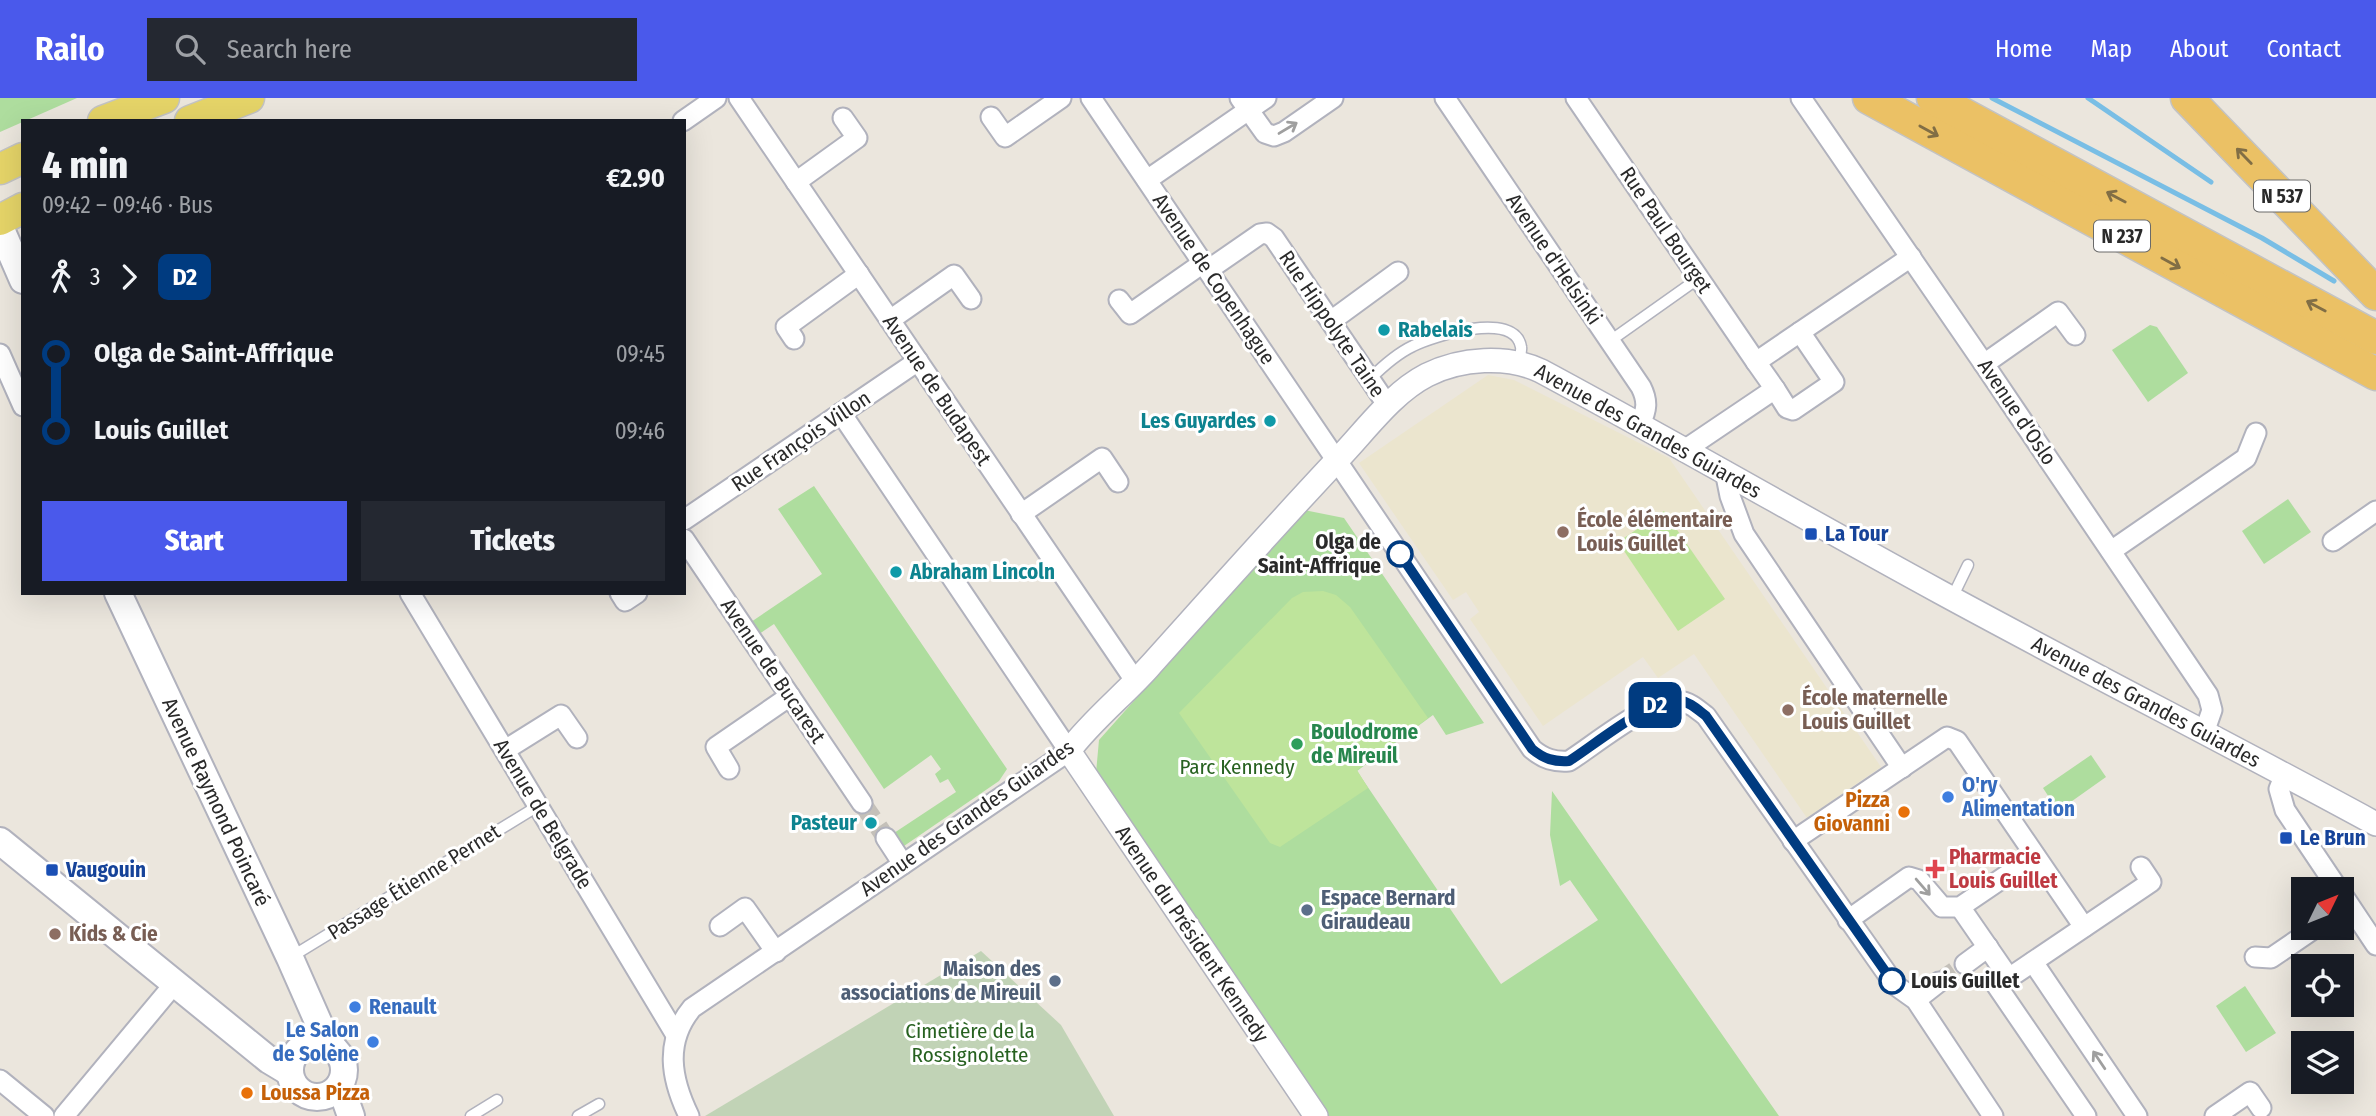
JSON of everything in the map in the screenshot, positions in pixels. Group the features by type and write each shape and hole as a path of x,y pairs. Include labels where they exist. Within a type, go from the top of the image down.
{"highway":[{"name":"N 237","path":"1869,98 2376,374"},
{"name":"N 237","path":"1933,98 2376,338"},
{"name":"N 537","path":"2187,98 2376,294"}],"main road":[{"path":"108,119 164,98"},
{"path":"195,119 249,98"},
{"path":"0,169 21,159"},
{"path":"0,205 21,196"},
{"path":"0,220 21,209"},
{"path":"0,227 21,275"},
{"name":"Avenue Raymond Poincaré","path":"119,595 314,1010 320,1026 306,1054"},
{"path":"0,841 274,1064 306,1054 339,1053 345,1069 332,1091 316,1098 299,1091 293,1084 306,1054"},
{"path":"332,1091 344,1116"},
{"path":"332,1091 351,1116"}],"street":[{"path":"686,119 716,98"},
{"name":"Avenue de Budapest","path":"739,98 1136,682"},
{"path":"991,117 1005,137 1061,98"},
{"name":"Avenue de Copenhague","path":"1091,98 1532,749 1542,758 1558,762 1569,761 1653,705 1676,700 1689,703 1706,716 1793,841"},
{"path":"1147,180 1244,104 1266,98"},
{"path":"1244,104 1265,133 1274,136 1333,98"},
{"name":"Avenue d'Helsinki","path":"1445,98 1610,341 1646,399 1647,406 1640,424"},
{"name":"Rue Paul Bourget","path":"1576,98 1787,408 1793,410 1835,382 1800,331"},
{"name":"Avenue d'Oslo","path":"1801,98 2208,695 2212,710 2204,733"},
{"path":"796,182 857,138 843,118"},
{"name":"Rue Hippolyte Taine","path":"1205,267 1260,234 1267,233 1274,238 1388,406"},
{"path":"1756,362 1910,257"},
{"path":"1119,300 1130,314 1205,267"},
{"path":"1331,321 1398,272"},
{"path":"794,339 786,327 859,274"},
{"path":"890,320 954,275 971,299"},
{"path":"1984,364 2058,312 2074,335"},
{"path":"0,354 21,401"},
{"name":"Rue François Villon","path":"686,519 918,361"},
{"name":"Avenue des Grandes Guiardes","path":"676,1035 692,1008 1069,751 1136,682 1337,460 1409,386 1446,368 1486,361 1518,363 1541,371 1952,598 2376,824"},
{"path":"1686,449 1775,389"},
{"path":"841,413 1069,751"},
{"path":"2111,551 2246,458 2256,433"},
{"path":"1021,514 1102,458 1118,482"},
{"path":"1725,471 1730,496 1744,534 1902,768"},
{"path":"2333,541 2376,511"},
{"name":"Avenue de Bucarest","path":"687,551 862,803"},
{"name":"Avenue de Belgrade","path":"411,595 676,1035"},
{"path":"621,595 625,601 634,595"},
{"path":"729,769 716,747 790,696"},
{"path":"505,750 561,715 577,738"},
{"path":"1993,1116 1916,1000 1895,985 1793,841 1947,737 1957,741 2084,928"},
{"name":"Avenue du Président Kennedy","path":"1069,751 1316,1116"},
{"path":"2285,775 2279,789 2285,810 2329,877"},
{"path":"886,838 903,864"},
{"path":"1848,920 1909,877 1919,880 1942,907 1960,907 2035,856"},
{"path":"2086,1116 1997,986 2151,882 2141,867"},
{"path":"1960,907 2009,978"},
{"path":"720,926 745,908 776,952"},
{"path":"2354,914 2376,945"},
{"path":"2255,957 2271,958 2297,940"},
{"path":"1965,964 1988,947"},
{"path":"2032,962 2137,1116"},
{"path":"1916,1000 1939,982"},
{"path":"64,1116 174,983"},
{"path":"676,1035 673,1078 688,1116"},
{"path":"0,1080 44,1116"},
{"path":"2215,1116 2250,1092 2261,1108"}],"lane":[{"path":"1610,341 1699,278"},
{"path":"1370,379 1393,357 1412,346 1453,331 1493,327 1506,330 1522,349 1518,363"},
{"path":"1952,598 1968,565"},
{"name":"Passage Étienne Pernet","path":"290,958 538,806"},
{"path":"471,1116 497,1100"},
{"path":"578,1116 599,1104"}],"shaded area":[{"name":"École élémentaire Louis Guillet","path":"1488,375 1514,380 1669,458 1881,767 1807,818 1694,654 1658,678 1643,657 1543,726 1470,619 1479,612 1466,592 1453,600 1359,463"}],"green space":[{"path":"0,98 77,98 29,119 21,119 21,123 0,132"},
{"path":"2150,325 2157,327 2188,373 2148,402 2112,350"},
{"path":"814,486 1007,769 999,781 904,846 894,833 956,792 948,779 940,783 935,774 941,769 931,755 884,789 774,624 759,634 751,622 822,574 778,509"},
{"path":"2288,499 2311,532 2264,564 2242,531"},
{"name":"Parc Kennedy","path":"1304,510 1344,518 1484,723 1446,735 1433,715 1357,771 1501,984 1598,920 1570,880 1560,886 1550,835 1552,791 1779,1116 1329,1116 1096,773 1099,740"},
{"path":"1664,511 1725,599 1678,631 1618,542"},
{"name":"Boulodrome de Mireuil","path":"1323,591 1336,595 1350,607 1428,718 1357,770 1368,788 1280,847 1270,843 1179,713 1292,598 1303,592"},
{"path":"2091,755 2106,777 2058,811 2043,788"},
{"name":"Cimetière de la Rossignolette","path":"981,951 1061,1025 1114,1116 705,1116"},
{"path":"2245,986 2276,1033 2246,1052 2216,1006"}],"waterway":[{"path":"1992,98 2262,238 2334,281"},
{"path":"2088,98 2211,182"}],"tunnel":[{"path":"862,803 886,838"},
{"path":"1939,982 1965,964"}],"bus line":[{"name":"D2","path":"1400,554 1532,749 1542,758 1558,762 1569,761 1653,705 1676,700 1689,703 1706,716 1892,981"}],"place":[{"name":"Rabelais","path":"1384,330"},
{"name":"Les Guyardes","path":"1270,421"},
{"name":"École élémentaire Louis Guillet","path":"1563,532"},
{"name":"La Tour","path":"1811,534"},
{"name":"Olga de Saint-Affrique","path":"1400,554"},
{"name":"Abraham Lincoln","path":"896,572"},
{"name":"École maternelle Louis Guillet","path":"1788,710"},
{"name":"Boulodrome de Mireuil","path":"1297,744"},
{"name":"O'ry Alimentation","path":"1948,797"},
{"name":"Pizza Giovanni","path":"1904,812"},
{"name":"Pasteur","path":"871,823"},
{"name":"Le Brun","path":"2286,838"},
{"name":"Pharmacie Louis Guillet","path":"1935,869"},
{"name":"Vaugouin","path":"52,870"},
{"name":"Espace Bernard Giraudeau","path":"1307,910"},
{"name":"Kids & Cie","path":"55,934"},
{"name":"Maison des associations de Mireuil","path":"1055,981"},
{"name":"Louis Guillet","path":"1892,981"},
{"name":"Renault","path":"355,1007"},
{"name":"Le Salon de Solène","path":"373,1042"},
{"name":"Loussa Pizza","path":"247,1093"}]}
